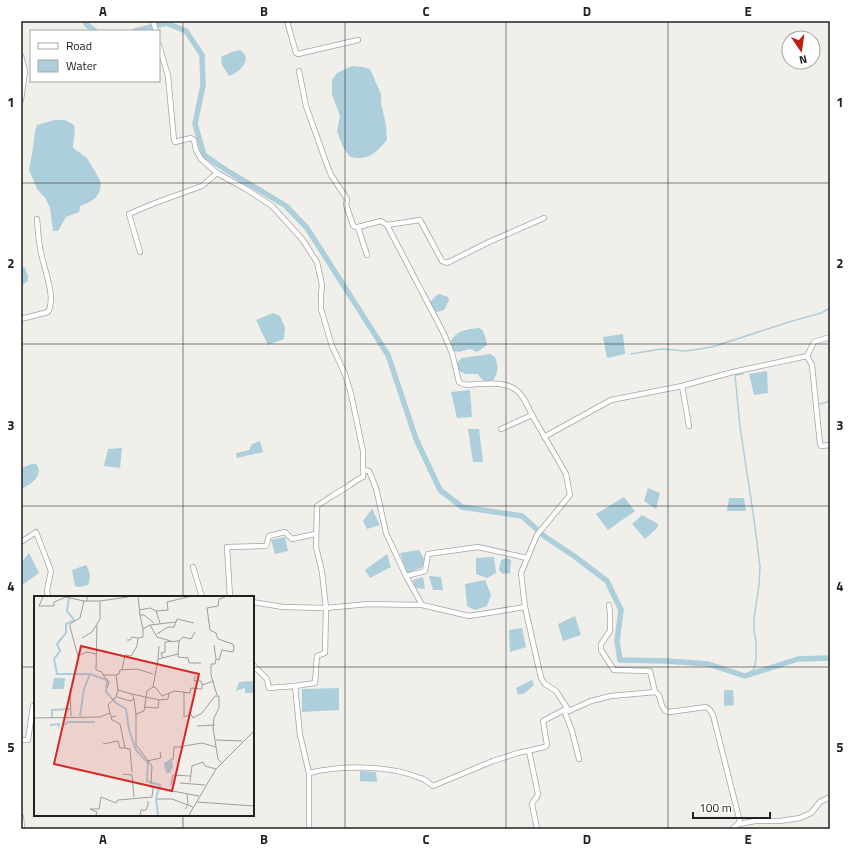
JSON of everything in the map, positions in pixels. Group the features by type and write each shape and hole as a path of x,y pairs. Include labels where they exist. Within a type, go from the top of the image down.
{"street":[{"path":"287,21 296,53 298,54 358,40"},
{"path":"160,48 168,76 175,142 191,138 194,140 196,150 201,159 217,173 246,189 272,206 302,239 318,262 322,284 320,294 321,310 332,346 345,374 351,394 363,451 363,477 317,506 316,547 322,572 326,608 325,653 317,656 315,683 269,688 267,679 254,666"},
{"path":"21,56 25,71 21,100"},
{"path":"299,71 306,106 327,165 332,176 347,199 346,205 354,227 381,221 387,225 444,334 452,353 459,382 462,384 473,385 491,383 509,386 521,394 566,474 570,495 537,535 521,574 525,607 541,678 545,684 556,691 565,709 579,759"},
{"path":"140,252 129,214 154,203 202,186 217,173"},
{"path":"387,225 420,220 442,261 447,263 489,242 544,218"},
{"path":"21,319 48,312 51,308 51,294 40,248 37,219"},
{"path":"358,227 367,256"},
{"path":"807,356 814,342 830,337"},
{"path":"544,437 611,400 682,386 746,369 807,356"},
{"path":"807,356 812,365 820,444 821,446 830,445"},
{"path":"682,386 689,426"},
{"path":"501,429 532,415"},
{"path":"363,470 369,471 376,488 386,533 406,576 422,605"},
{"path":"21,542 36,532 51,571 47,590 48,596"},
{"path":"230,596 227,547 266,546 269,536 285,532 292,539 316,534"},
{"path":"406,576 425,571 428,554 478,547 527,558"},
{"path":"193,567 202,596"},
{"path":"254,602 283,606 326,608 368,604 422,605 469,616 525,607"},
{"path":"609,605 610,631 601,644 601,650 614,670 650,671 655,692 659,694 663,710 665,712 706,707 713,715 718,740 740,822 739,824"},
{"path":"295,686 300,735 309,773 310,829"},
{"path":"309,773 322,770 371,768 404,773 422,778 433,786 493,761 545,747 547,745 543,721 565,709 570,711 591,701 611,696 655,692"},
{"path":"21,740 28,740 34,706"},
{"path":"530,751 538,794 538,797 532,804 537,829"},
{"path":"732,829 739,824 755,821 780,821 800,818 811,813 820,802 830,797"},
{"path":"21,817 22,828"}],"water":[{"path":"240,50 246,57 244,65 237,72 229,76 222,65 221,57"},
{"path":"352,66 370,69 381,94 381,103 386,125 387,140 371,155 362,158 350,157 343,147 337,131 340,116 332,94 332,80 337,73"},
{"path":"55,120 65,120 74,125 75,131 73,148 87,158 100,180 101,185 96,197 80,206 79,212 66,217 58,231 53,231 50,208 46,199 37,189 29,170 37,125"},
{"path":"21,266 25,268 28,281 21,286"},
{"path":"439,294 448,297 449,300 444,310 437,312 432,310 430,302"},
{"path":"273,313 280,316 285,328 284,339 268,345 256,320"},
{"path":"479,328 484,333 487,345 477,352 470,349 459,352 453,351 451,341 456,334 466,330"},
{"path":"623,334 625,354 607,358 603,337"},
{"path":"490,354 495,357 497,366 497,372 493,380 486,381 483,380 478,374 466,374 459,371 458,363 462,358"},
{"path":"767,371 768,393 754,395 749,374"},
{"path":"470,390 472,417 457,418 451,392"},
{"path":"468,429 479,429 483,462 473,462"},
{"path":"260,441 263,452 237,458 236,453 249,450 252,444"},
{"path":"122,448 120,468 104,466 108,449"},
{"path":"36,464 38,468 38,476 21,489 21,468"},
{"path":"648,488 660,493 656,509 644,501"},
{"path":"624,497 635,511 608,530 596,514"},
{"path":"729,498 744,498 746,511 727,511"},
{"path":"372,509 380,525 367,529 363,521"},
{"path":"642,515 658,524 657,528 645,539 632,524"},
{"path":"285,537 288,551 275,554 271,540"},
{"path":"419,550 424,559 423,567 407,573 400,553"},
{"path":"29,553 39,573 21,586 21,563"},
{"path":"387,554 391,567 370,578 365,570"},
{"path":"494,557 496,573 487,578 476,574 476,558"},
{"path":"507,558 511,560 510,573 503,574 499,570 501,560"},
{"path":"86,565 90,575 88,585 79,587 75,586 72,570"},
{"path":"429,576 441,577 443,590 433,590"},
{"path":"423,577 425,589 415,588 413,580"},
{"path":"485,580 491,595 487,606 475,610 467,606 465,584"},
{"path":"575,616 581,635 563,641 558,624"},
{"path":"522,628 526,647 510,652 509,630"},
{"path":"532,680 534,685 525,693 518,695 516,688"},
{"path":"339,688 339,710 302,712 302,689"},
{"path":"724,690 733,690 734,705 724,706"},
{"path":"360,771 376,772 377,782 360,781"}],"waterway":[{"path":"86,21 86,24 94,30"},
{"path":"139,30 166,23 186,31 202,55 203,85 195,124 204,155 286,206 307,228 388,355 416,439 440,490 462,507 522,516 544,536 607,581 621,610 617,641 620,660 708,664 745,676 798,659 830,658"},
{"path":"631,354 661,349 686,351 712,347 821,313 830,308"},
{"path":"743,374 735,375 740,427 760,567 754,618 756,659 754,669 745,676"},
{"path":"820,404 830,401"}]}
